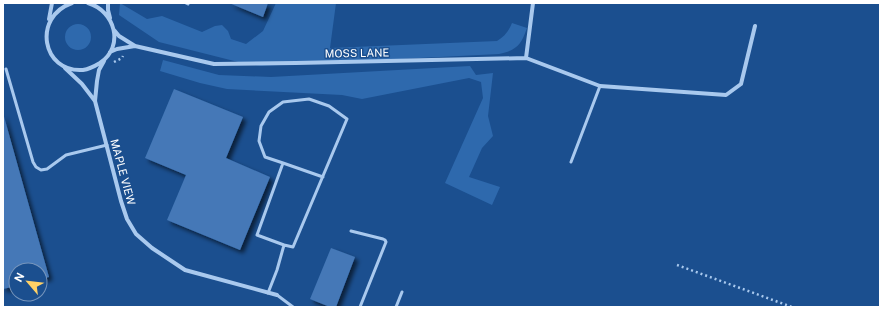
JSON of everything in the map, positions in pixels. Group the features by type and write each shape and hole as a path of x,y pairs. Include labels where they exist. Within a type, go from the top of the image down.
{"street":[{"path":"48,23 52,3"},
{"path":"48,23 55,13 64,6 72,3"},
{"path":"88,3 104,11 110,20"},
{"path":"108,3 110,20 114,30 114,42 110,52"},
{"path":"533,3 526,58 600,86 726,95 742,84 755,26"},
{"name":"MAPLE VIEW","path":"48,23 46,35 47,46 53,57 82,84 95,101"},
{"name":"MOSS LANE","path":"114,30 119,36 135,46 214,64 526,58"},
{"name":"MOSS LANE","path":"110,52 135,46"},
{"name":"MAPLE VIEW","path":"110,52 99,70 95,101 120,200 127,219 136,234 152,248 186,270 277,295"},
{"path":"62,65 72,69 84,70 95,67 104,61"}],"lane":[{"path":"6,69 33,162 36,167 41,170 47,169 66,155 107,145"},
{"path":"571,162 600,86"},
{"path":"283,163 257,235 284,245 293,247 347,120 328,106 309,99 283,102 269,112 261,126 259,140 265,158 283,163 322,177"},
{"path":"351,231 383,238 386,242 360,307"},
{"path":"268,293 278,270 284,245"},
{"path":"396,307 402,292"},
{"path":"277,295 293,307"}],"path":[{"path":"110,66 113,62 122,58 124,48"},
{"path":"677,265 792,307"}],"shaded area":[{"path":"120,3 147,19 162,16 202,32 215,26 222,25 228,31 231,39 246,44 263,31 276,3 336,3 330,48 497,41 506,34 512,23 527,28 523,39 518,46 510,51 499,54 261,66 246,64 159,42 119,15"},
{"path":"78,24 87,28 91,37 87,46 78,50 69,46 65,37 69,28"},
{"path":"163,60 219,75 271,77 470,66 476,75 493,73 488,116 493,136 482,148 469,177 500,187 492,205 445,183 483,98 481,82 469,78 362,99 342,95 227,89 200,83 160,71"}],"building":[{"path":"229,3 268,3 263,17"},
{"path":"174,89 243,117 226,158 270,177 240,250 167,220 186,175 145,158"},
{"path":"3,113 45,262 8,262 8,288 3,289"},
{"path":"331,248 355,257 336,307 330,307 310,299"}]}
